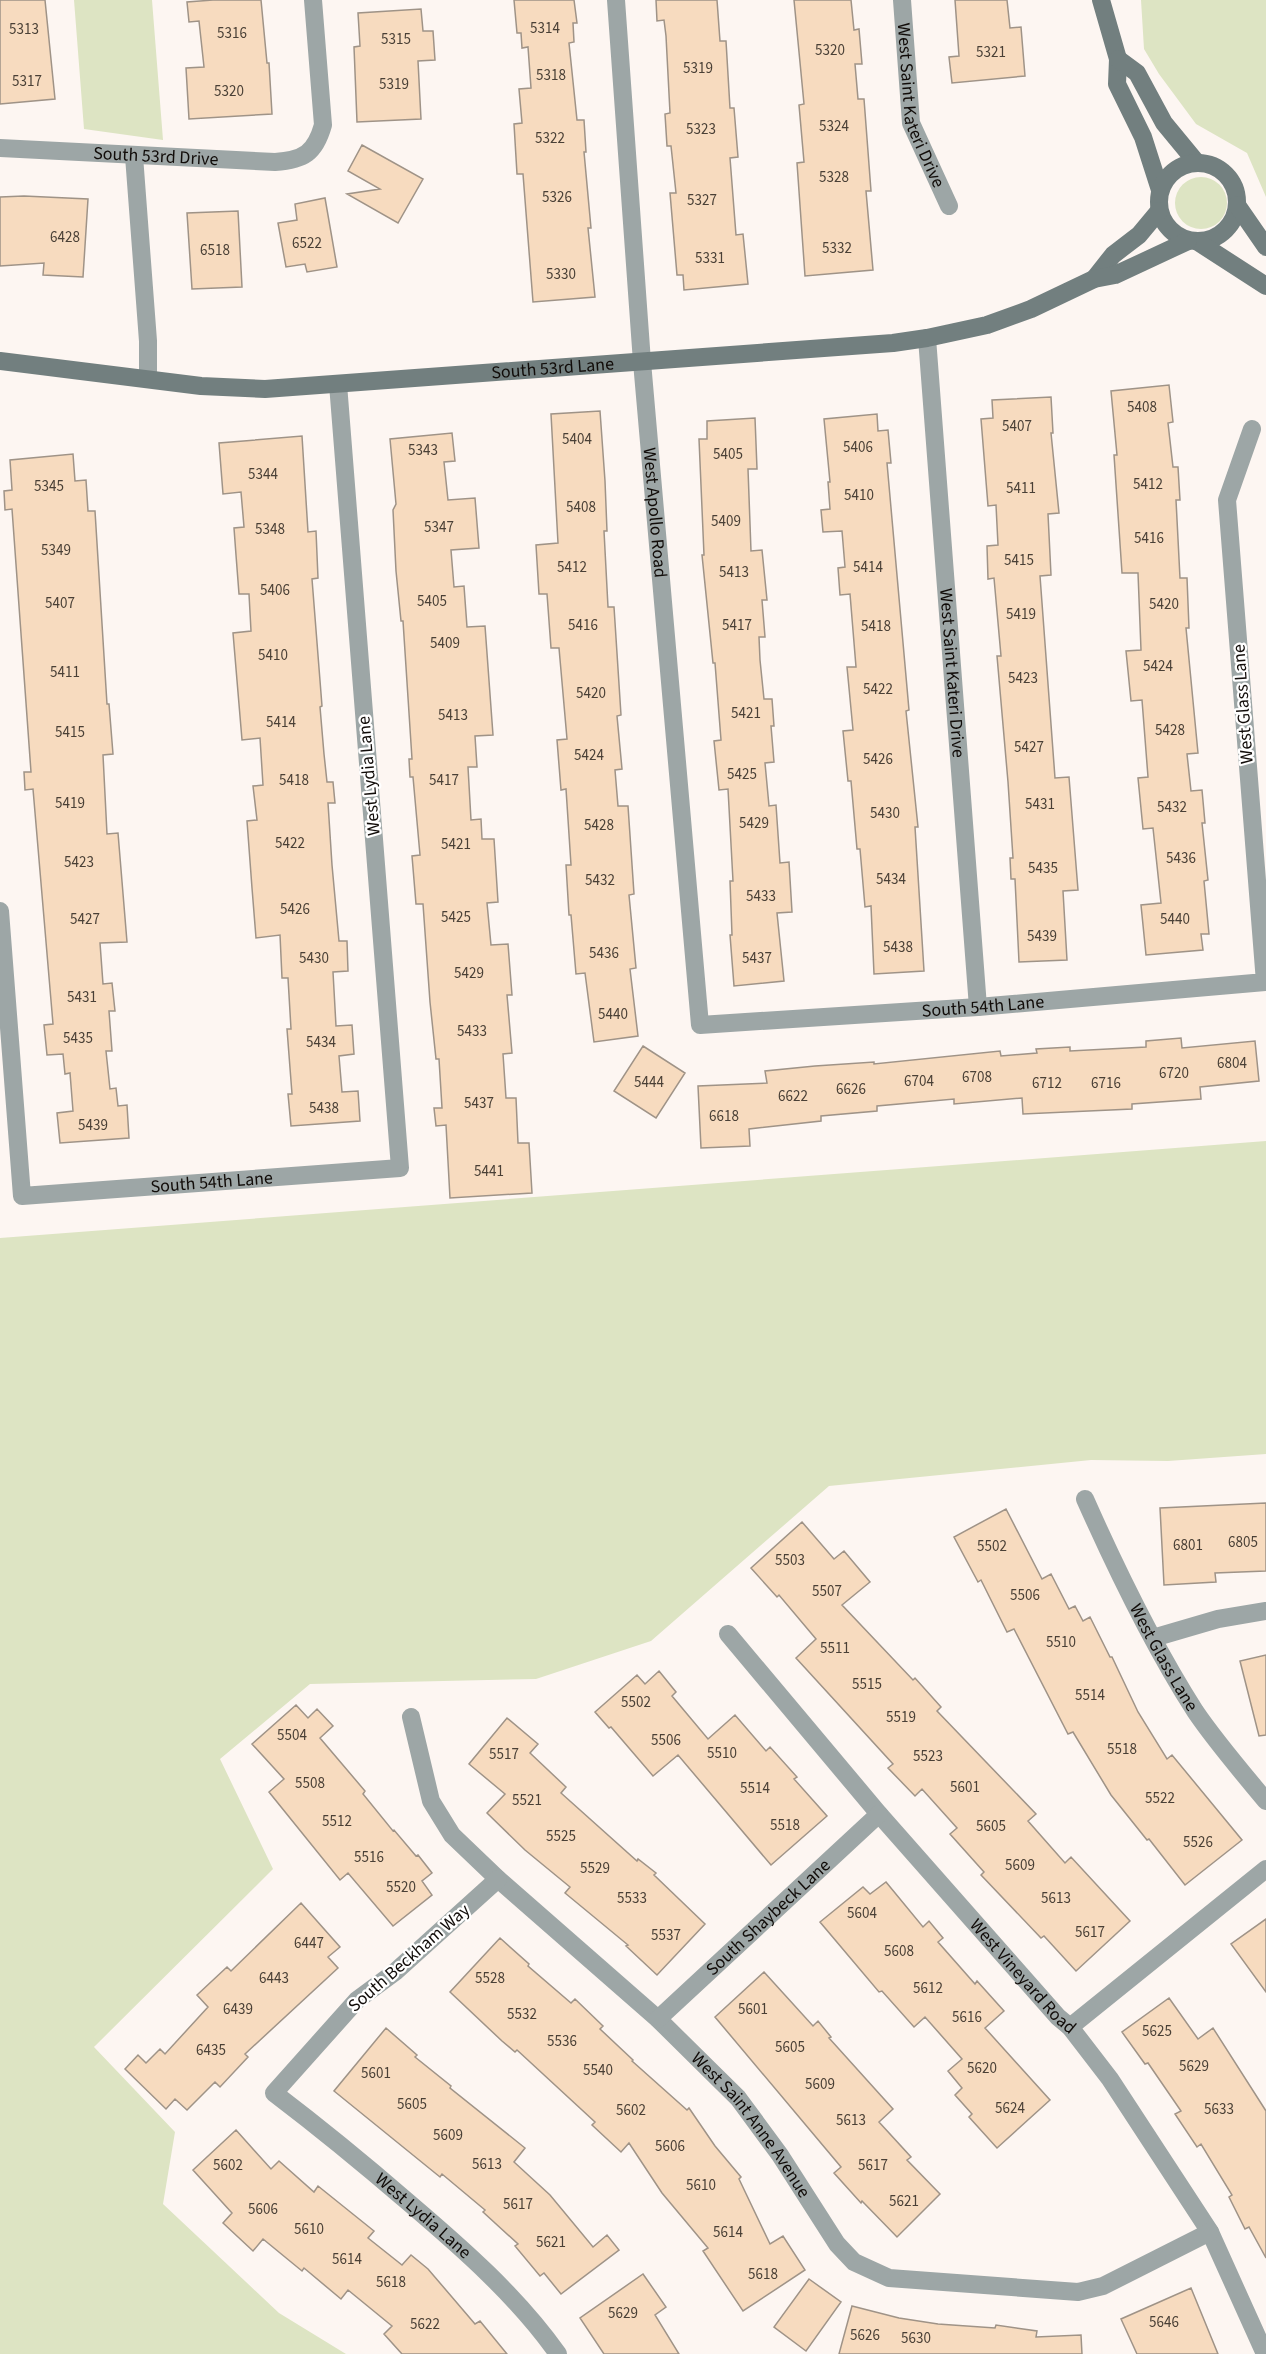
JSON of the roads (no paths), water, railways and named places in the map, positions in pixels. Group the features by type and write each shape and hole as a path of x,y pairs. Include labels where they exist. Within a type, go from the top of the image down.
{"street":[{"name":"South 53rd Drive","path":"0,148 134,156 294,161 310,152 318,141 323,124 313,0"},
{"name":"West Apollo Road","path":"615,0 642,362 700,1026"},
{"name":"West Saint Kateri Drive","path":"902,0 911,123 949,207"},
{"path":"1101,0 1118,58 1117,84 1143,137 1160,190 1159,211 1169,230 1193,241 1266,286"},
{"path":"1118,58 1137,74 1148,98 1164,123 1197,163"},
{"path":"134,156 148,341 148,379"},
{"path":"1160,190 1166,179 1185,165 1197,163 1218,168 1233,184 1237,206 1266,247"},
{"name":"South 53rd Lane","path":"0,361 230,388 266,389 642,362 927,338 978,327 1011,316 1094,279 1115,275 1193,241 1212,240 1221,234 1235,217 1237,206"},
{"name":"South 53rd Lane","path":"1094,279 1113,255 1139,235 1159,211"},
{"name":"West Saint Kateri Drive","path":"927,338 978,1007"},
{"name":"West Lydia Lane","path":"338,384 400,1168"},
{"name":"West Glass Lane","path":"1252,429 1227,500 1259,833 1265,982"},
{"name":"South 54th Lane","path":"0,911 22,1196 400,1168"},
{"name":"South 54th Lane","path":"700,1026 978,1007 1265,982"},
{"name":"West Glass Lane","path":"1085,1499 1112,1561 1196,1712 1266,1801"},
{"path":"1153,1638 1218,1619 1266,1611"},
{"name":"West Vineyard Road","path":"728,1634 879,1814 1058,2017 1070,2026 1110,2079 1210,2232 1265,2354"},
{"name":"West Saint Anne Avenue","path":"411,1717 431,1801 452,1835 498,1879 658,2019 738,2098 780,2155 837,2244 854,2262 890,2278 1078,2292 1103,2286 1210,2232"},
{"name":"South Shaybeck Lane","path":"658,2019 879,1814"},
{"path":"1070,2026 1266,1869"},
{"name":"South Beckham Way","path":"274,2092 357,2000 395,1972 498,1879"},
{"name":"West Lydia Lane","path":"274,2092 332,2137 450,2237 499,2284 547,2338 558,2354"}]}
